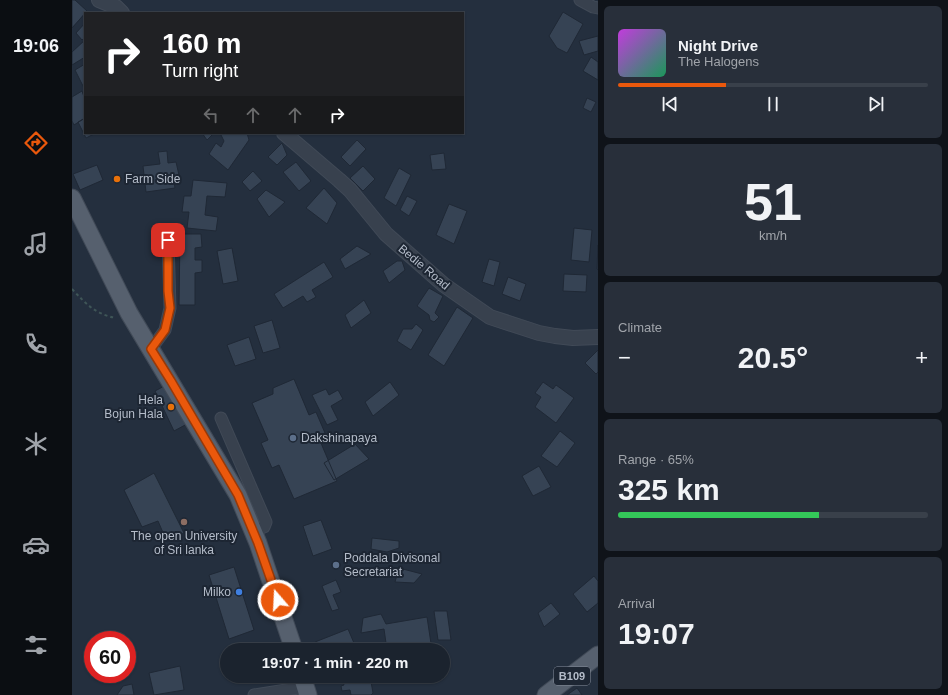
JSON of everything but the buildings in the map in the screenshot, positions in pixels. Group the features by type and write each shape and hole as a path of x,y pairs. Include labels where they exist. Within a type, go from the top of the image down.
{"main road":[{"path":"72,198 129,313 238,495 253,531 292,643"},
{"name":"B109","path":"546,695 598,655"}],"street":[{"path":"99,0 119,7"},
{"path":"580,0 598,8"},
{"name":"Bedie Road","path":"285,134 305,152 332,172 345,185 386,234 444,285 490,317 532,331 555,336 573,338 598,337"},
{"path":"151,349 165,330 170,308 168,291 168,240"},
{"path":"221,418 266,522 264,527 253,531"},
{"path":"254,695 305,686"}],"path":[{"path":"72,289 88,306 104,316 120,319 129,313"}],"place":[{"name":"Farm Side","path":"117,179"},
{"name":"Hela Bojun Hala","path":"171,407"},
{"name":"Dakshinapaya","path":"293,438"},
{"name":"The open University of Sri lanka","path":"184,522"},
{"name":"Poddala Divisonal Secretariat","path":"336,565"},
{"name":"Milko","path":"239,592"}],"route":[{"path":"168,240 168,291 170,308 165,330 151,349 238,495 258,543 278,600"}]}
